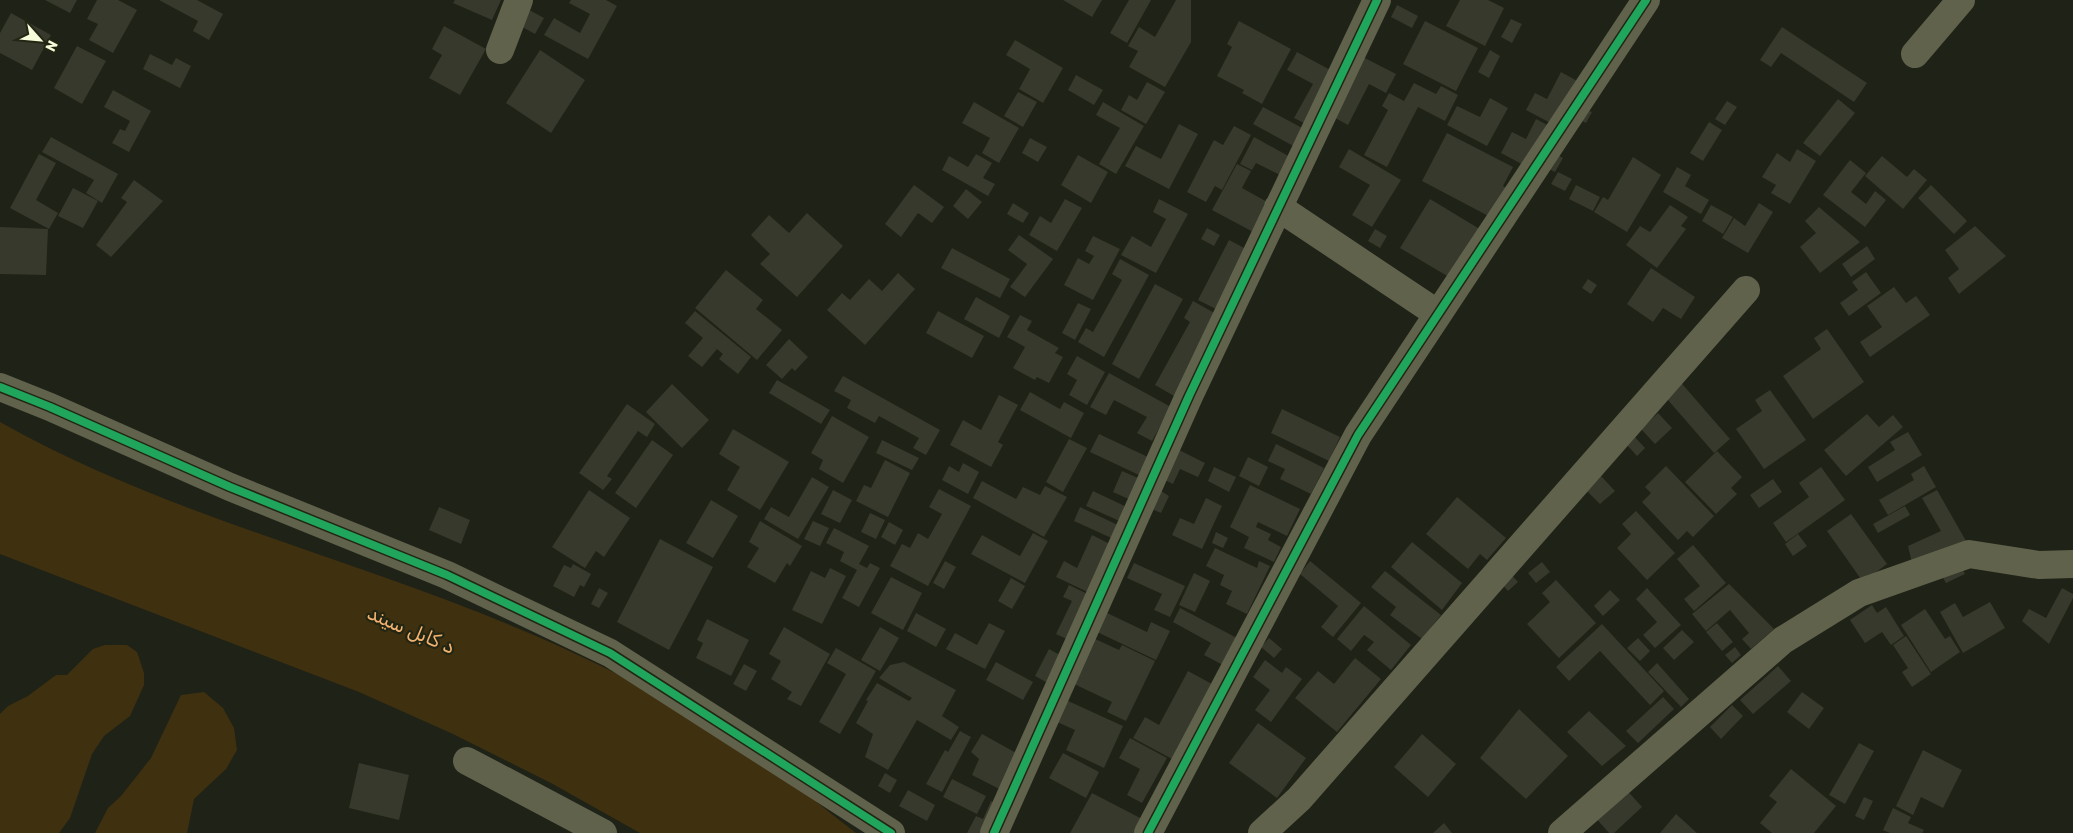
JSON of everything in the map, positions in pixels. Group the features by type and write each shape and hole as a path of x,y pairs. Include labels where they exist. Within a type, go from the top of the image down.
{"street":[{"path":"500,50 519,0"},
{"path":"994,833 1189,396 1377,0"},
{"path":"1148,833 1358,435 1646,0"},
{"path":"1915,54 1961,0"},
{"path":"1278,207 1438,314"},
{"path":"1262,833 1299,799 1746,290"},
{"path":"0,387 50,407 230,487 447,575 610,653 891,833"},
{"path":"1562,833 1783,640 1858,593 1969,554 2039,565 2073,564"},
{"path":"467,761 602,833"}],"water":[{"name":"د کابل سيند","path":"0,422 61,454 125,482 189,508 452,602 517,628 613,672 676,705 736,742 777,771 856,833 640,833 551,783 453,734 359,692 0,554"},
{"path":"105,645 127,645 137,652 144,673 144,685 130,716 104,736 92,754 70,818 59,833 0,833 0,714 8,706 28,696 56,675 67,675 93,649"},
{"path":"204,692 223,708 234,728 237,750 226,769 194,799 187,833 95,833 108,808 121,796 151,758 181,695"}],"building":[{"path":"45,0 77,0 70,13"},
{"path":"97,0 118,0 137,10 113,53 89,40 98,24 87,19"},
{"path":"159,0 197,0 223,14 209,40 193,31 198,21"},
{"path":"455,0 501,0 492,20 453,3"},
{"path":"571,0 606,0 617,6 588,59 544,35 554,18 580,33 590,14 569,3"},
{"path":"1063,0 1102,0 1092,17"},
{"path":"1129,0 1151,0 1127,43 1110,33"},
{"path":"1176,0 1191,0 1191,42 1165,87 1129,67 1138,51 1128,46 1139,27 1155,37"},
{"path":"1460,0 1488,0 1504,8 1485,46 1446,26"},
{"path":"1397,5 1418,16 1412,28 1391,17"},
{"path":"522,6 544,18 535,34 513,22"},
{"path":"11,13 51,35 32,70 0,53 0,33"},
{"path":"1511,19 1522,24 1512,43 1501,37"},
{"path":"1239,21 1291,49 1262,104 1242,93 1244,90 1217,76 1232,47 1227,44"},
{"path":"1425,21 1478,48 1456,91 1403,64"},
{"path":"444,26 486,49 460,95 429,78 442,55 432,49"},
{"path":"1782,27 1867,83 1854,102 1781,53 1771,67 1760,60"},
{"path":"1015,40 1063,68 1043,103 1019,89 1030,69 1006,55"},
{"path":"77,46 106,61 82,104 54,88"},
{"path":"540,50 585,80 551,133 506,103"},
{"path":"1490,50 1500,56 1489,78 1478,72"},
{"path":"1297,52 1336,73 1308,125 1294,118 1313,84 1287,70"},
{"path":"150,54 172,65 176,58 191,66 180,88 143,69"},
{"path":"1359,55 1396,74 1386,93 1369,84 1348,125 1328,114"},
{"path":"1561,72 1581,83 1558,127 1526,110 1535,93 1547,99"},
{"path":"1076,75 1103,90 1094,105 1068,90"},
{"path":"1147,82 1165,92 1146,124 1121,110 1129,95 1137,100"},
{"path":"1414,83 1436,94 1441,86 1458,95 1445,121 1418,107 1387,167 1364,155 1388,110 1382,106 1389,93 1404,101"},
{"path":"113,90 151,111 129,152 112,143 120,129 125,131 130,121 104,107"},
{"path":"1018,92 1037,102 1023,127 1004,116"},
{"path":"1490,98 1508,108 1487,146 1447,125 1457,106 1480,117"},
{"path":"1838,99 1855,113 1820,156 1803,143"},
{"path":"1727,101 1737,107 1725,125 1715,119"},
{"path":"974,102 1019,128 999,163 982,153 990,138 962,123"},
{"path":"1103,102 1144,126 1116,174 1099,164 1120,128 1096,115"},
{"path":"1263,107 1306,130 1297,148 1253,124"},
{"path":"1580,107 1592,112 1586,123 1574,117"},
{"path":"1536,119 1553,128 1531,169 1501,153 1512,132 1526,139"},
{"path":"1709,122 1722,130 1703,161 1690,153"},
{"path":"1179,124 1198,134 1169,189 1125,166 1136,146 1161,159"},
{"path":"1234,126 1251,135 1222,190 1215,186 1206,202 1187,192 1214,140 1223,145"},
{"path":"1447,133 1513,167 1503,186 1511,191 1496,220 1422,181"},
{"path":"51,137 118,174 102,203 86,193 94,180 42,152"},
{"path":"1254,137 1292,158 1282,176 1256,163 1252,170 1240,164"},
{"path":"1030,138 1047,147 1038,162 1022,153"},
{"path":"1349,149 1401,180 1372,227 1352,215 1370,185 1339,167"},
{"path":"1797,149 1816,161 1790,204 1771,193 1776,185 1762,177 1777,153 1790,162"},
{"path":"1552,152 1563,158 1555,172 1545,167"},
{"path":"39,154 56,163 36,200 58,213 49,229 10,208"},
{"path":"976,154 992,163 983,178 995,184 988,196 942,170 949,156 968,167"},
{"path":"1078,155 1108,172 1091,203 1061,185"},
{"path":"1882,156 1907,177 1914,169 1927,180 1903,209 1865,176"},
{"path":"1633,157 1661,175 1627,232 1594,212 1603,197 1608,200"},
{"path":"1850,160 1866,173 1851,192 1866,204 1875,191 1886,200 1865,227 1823,195"},
{"path":"1237,164 1251,171 1242,188 1271,204 1255,233 1212,210"},
{"path":"1677,167 1691,175 1685,186 1709,200 1701,214 1663,192"},
{"path":"1558,172 1572,179 1565,191 1551,184"},
{"path":"134,180 163,201 111,257 96,245 127,202 121,198"},
{"path":"914,185 944,207 932,223 918,213 901,237 885,224"},
{"path":"1576,185 1600,197 1593,211 1569,199"},
{"path":"1931,185 1967,221 1954,234 1918,198"},
{"path":"73,188 98,201 83,228 58,216"},
{"path":"966,189 982,202 968,219 953,206"},
{"path":"1065,199 1082,208 1057,251 1029,235 1040,216 1051,223"},
{"path":"1159,199 1188,214 1156,273 1121,255 1132,236 1151,247 1166,219 1153,212"},
{"path":"1430,199 1483,231 1454,280 1400,248"},
{"path":"1013,203 1029,213 1023,223 1007,214"},
{"path":"1759,203 1773,212 1748,253 1722,238 1734,218 1745,226"},
{"path":"1670,205 1688,217 1681,226 1686,229 1657,268 1626,245 1640,226 1650,232"},
{"path":"1711,205 1733,217 1723,234 1702,221"},
{"path":"1819,207 1860,242 1820,273 1800,247 1816,233 1805,221"},
{"path":"807,213 843,246 797,297 760,264 770,254 751,235 769,215 789,233"},
{"path":"1975,226 2006,256 1959,294 1948,278 1959,269 1945,250"},
{"path":"0,227 48,229 46,275 0,274"},
{"path":"1207,228 1220,235 1214,246 1201,239"},
{"path":"1375,229 1387,236 1380,248 1368,241"},
{"path":"1019,235 1053,259 1025,297 1010,287 1027,264 1008,250"},
{"path":"1093,236 1120,249 1093,300 1064,285 1078,258 1089,264 1094,256 1085,251"},
{"path":"1229,240 1248,250 1216,309 1198,300"},
{"path":"1867,246 1875,259 1851,277 1842,264"},
{"path":"952,248 1010,279 1000,298 941,268"},
{"path":"1120,259 1149,275 1104,357 1078,342 1086,328 1093,332 1122,280 1112,274"},
{"path":"1651,268 1695,297 1681,319 1663,308 1653,322 1627,304"},
{"path":"726,270 763,300 756,309 782,330 757,360 695,308"},
{"path":"1866,272 1881,293 1849,316 1840,303 1858,290 1852,282"},
{"path":"898,273 915,289 865,345 827,310 842,293 850,300 869,279 882,291"},
{"path":"1588,279 1597,285 1591,294 1582,288"},
{"path":"1155,284 1183,299 1139,379 1112,364"},
{"path":"1894,287 1906,303 1916,296 1930,315 1870,357 1860,342 1882,327 1867,306"},
{"path":"976,297 1010,316 999,338 964,319"},
{"path":"1193,301 1218,315 1174,396 1155,385 1190,322 1184,318"},
{"path":"1078,303 1091,309 1075,340 1062,333"},
{"path":"695,311 751,357 738,374 719,359 723,354 717,349 702,367 688,356 703,338 685,323"},
{"path":"938,311 984,336 972,358 926,333"},
{"path":"1020,315 1032,321 1027,330 1059,348 1055,353 1063,357 1049,383 1037,377 1035,380 1013,368 1025,347 1007,337"},
{"path":"1827,329 1864,382 1813,419 1783,376 1821,349 1814,338"},
{"path":"789,339 808,357 795,371 792,368 782,379 766,365"},
{"path":"1077,356 1105,372 1087,405 1069,395 1077,380 1067,374"},
{"path":"1109,373 1171,407 1152,441 1137,433 1147,417 1114,400 1106,415 1090,407"},
{"path":"843,376 940,430 926,455 913,448 919,438 879,416 875,423 847,408 851,400 834,391"},
{"path":"1677,378 1730,439 1714,453 1661,392"},
{"path":"777,380 830,410 821,424 769,393"},
{"path":"672,384 709,420 682,448 646,412"},
{"path":"1770,390 1806,440 1764,469 1736,429 1762,411 1755,400"},
{"path":"1030,392 1060,409 1064,402 1084,413 1071,438 1020,410"},
{"path":"999,395 1018,405 998,442 1003,445 991,467 950,445 963,420 981,430"},
{"path":"627,404 655,424 647,437 638,431 607,476 612,479 603,490 579,473"},
{"path":"1282,409 1340,437 1329,461 1271,433"},
{"path":"1658,413 1672,428 1655,444 1641,429"},
{"path":"1867,414 1879,427 1893,415 1903,427 1846,476 1824,450"},
{"path":"832,416 869,437 843,483 819,469 823,460 811,453"},
{"path":"733,429 789,462 760,510 727,490 740,467 719,454"},
{"path":"1908,432 1922,455 1877,482 1868,467 1895,450 1890,442"},
{"path":"1099,434 1148,457 1139,475 1090,452"},
{"path":"1633,435 1645,448 1637,456 1625,443"},
{"path":"1069,439 1087,448 1063,492 1046,482"},
{"path":"652,440 673,455 636,508 615,493"},
{"path":"882,440 919,458 912,470 876,453"},
{"path":"1276,444 1324,468 1311,494 1280,479 1285,469 1268,461"},
{"path":"1171,446 1205,463 1198,477 1180,469 1173,484 1157,476"},
{"path":"1717,451 1742,477 1731,488 1737,494 1716,514 1685,482"},
{"path":"1248,457 1268,467 1259,486 1239,476"},
{"path":"885,460 910,473 888,517 856,501 864,485 871,488"},
{"path":"963,463 979,472 968,494 942,480 949,466 959,472"},
{"path":"1666,466 1714,516 1693,537 1687,531 1678,540 1642,502 1651,493 1645,487"},
{"path":"1924,466 1936,487 1888,515 1879,500 1914,480 1911,474"},
{"path":"1214,467 1236,477 1229,492 1208,481"},
{"path":"1821,467 1845,500 1786,542 1773,523 1809,497 1799,483"},
{"path":"1122,471 1145,481 1135,502 1113,492"},
{"path":"1600,475 1615,491 1600,504 1585,489"},
{"path":"812,477 829,487 798,539 764,519 771,507 789,517"},
{"path":"1773,479 1782,492 1759,508 1750,495"},
{"path":"982,481 1016,499 1023,487 1040,495 1045,486 1067,497 1044,537 973,498"},
{"path":"1250,485 1300,509 1287,536 1258,522 1256,527 1271,534 1268,540 1281,547 1274,562 1244,548 1249,537 1230,527"},
{"path":"939,489 971,506 928,586 890,566 902,544 910,548 918,533 928,539 942,514 929,507"},
{"path":"589,490 630,518 604,557 596,551 585,568 552,547"},
{"path":"833,490 852,500 840,523 821,514"},
{"path":"1937,490 1966,541 1912,563 1908,546 1941,531 1922,498"},
{"path":"1093,491 1131,509 1124,523 1086,506"},
{"path":"1161,491 1169,496 1161,513 1152,509"},
{"path":"1457,497 1506,538 1487,560 1480,554 1468,569 1426,534"},
{"path":"1206,498 1222,506 1202,549 1172,535 1180,518 1194,524"},
{"path":"711,500 738,516 713,558 686,543"},
{"path":"1905,506 1910,515 1878,533 1873,524"},
{"path":"439,507 470,520 461,544 429,530"},
{"path":"1080,507 1124,528 1118,541 1074,521"},
{"path":"1636,511 1675,553 1647,580 1617,548 1631,534 1622,524"},
{"path":"870,513 885,520 876,539 861,532"},
{"path":"1851,514 1887,564 1863,582 1827,531"},
{"path":"760,521 802,546 790,566 787,563 775,583 747,567 759,548 749,542"},
{"path":"813,521 829,528 820,546 804,539"},
{"path":"889,522 903,530 895,545 881,537"},
{"path":"834,528 869,546 859,564 867,568 870,563 880,568 859,607 842,598 857,570 840,561 844,552 826,543"},
{"path":"1216,532 1228,538 1223,548 1212,543"},
{"path":"1033,533 1048,541 1025,583 971,554 982,535 1020,556"},
{"path":"1798,534 1807,546 1793,556 1785,544"},
{"path":"1092,535 1116,547 1094,595 1056,577 1064,561 1077,568"},
{"path":"660,539 713,567 669,650 617,622"},
{"path":"1412,542 1462,583 1442,610 1391,567"},
{"path":"1693,545 1726,583 1694,611 1684,599 1700,586 1677,559"},
{"path":"1215,548 1257,568 1259,561 1270,566 1247,614 1226,604 1232,591 1220,585 1224,575 1206,566"},
{"path":"945,561 956,567 944,589 933,583"},
{"path":"1310,561 1361,603 1333,637 1321,627 1338,606 1300,574"},
{"path":"1542,562 1550,572 1536,583 1528,573"},
{"path":"1134,563 1185,586 1170,617 1154,610 1162,594 1127,578"},
{"path":"573,564 591,574 584,587 580,585 574,597 553,586 564,565 571,568"},
{"path":"1961,566 1965,574 1946,583 1942,576"},
{"path":"830,568 846,576 822,624 792,610 811,571 825,578"},
{"path":"1385,571 1441,615 1422,639 1390,615 1396,607 1371,587"},
{"path":"1509,572 1518,582 1508,591 1499,581"},
{"path":"1194,573 1210,581 1195,612 1179,605"},
{"path":"891,577 922,593 903,630 871,613"},
{"path":"1011,578 1025,586 1012,609 998,601"},
{"path":"1556,580 1596,623 1559,658 1527,624 1550,602 1542,593"},
{"path":"1729,584 1774,629 1751,649 1742,639 1749,633 1730,610 1706,631 1692,614"},
{"path":"1069,585 1096,598 1075,643 1056,634 1072,601 1063,597"},
{"path":"599,588 608,593 599,608 591,604"},
{"path":"1647,588 1681,625 1655,648 1643,635 1657,622 1636,599"},
{"path":"2062,588 2073,594 2073,598 2049,644 2022,621 2029,609 2046,618"},
{"path":"1610,590 1620,600 1603,616 1594,606"},
{"path":"1990,602 2005,628 1963,653 1940,612 1955,603 1963,617"},
{"path":"1872,605 1877,613 1886,607 1904,636 1891,645 1882,632 1865,643 1850,620"},
{"path":"1364,606 1411,645 1391,670 1367,650 1374,642 1364,635 1351,651 1337,639"},
{"path":"1180,608 1237,638 1223,665 1204,655 1211,643 1173,622"},
{"path":"1925,609 1945,639 1950,636 1960,652 1931,672 1901,625"},
{"path":"1105,612 1147,632 1151,622 1170,631 1156,660 1095,631"},
{"path":"916,613 946,629 936,647 907,631"},
{"path":"707,619 749,640 731,676 696,658 703,643 697,640"},
{"path":"989,623 1005,631 985,669 946,649 955,633 977,645"},
{"path":"1717,623 1733,642 1722,651 1706,632"},
{"path":"1602,624 1664,691 1650,705 1600,651 1569,681 1556,667"},
{"path":"784,627 830,654 801,706 787,699 792,692 771,679 781,661 769,654"},
{"path":"880,627 899,638 880,671 861,660"},
{"path":"1682,630 1694,642 1674,660 1663,648"},
{"path":"1906,636 1931,674 1912,687 1902,672 1908,668 1893,645"},
{"path":"1093,638 1119,650 1122,645 1155,661 1126,721 1107,712 1112,702 1072,683"},
{"path":"1269,638 1282,649 1274,658 1261,647"},
{"path":"1638,638 1650,651 1640,661 1627,648"},
{"path":"1735,647 1741,655 1732,663 1725,655"},
{"path":"836,648 876,671 840,734 819,722 846,674 827,663"},
{"path":"1049,649 1069,660 1055,687 1035,676"},
{"path":"1355,658 1381,679 1337,732 1295,698 1318,671 1334,684"},
{"path":"1265,660 1282,673 1286,667 1302,679 1271,722 1255,710 1270,690 1253,677"},
{"path":"904,662 956,690 942,716 959,727 951,740 917,720 888,770 865,757 873,734 856,723 868,701 866,700 877,683 909,701 912,698 879,678 890,665"},
{"path":"996,662 1033,682 1023,700 986,680"},
{"path":"1657,663 1689,699 1681,707 1648,672"},
{"path":"744,664 757,671 746,691 733,684"},
{"path":"1778,666 1791,681 1753,714 1740,700"},
{"path":"1188,671 1212,684 1172,759 1133,738 1145,717 1159,725"},
{"path":"1802,692 1824,708 1809,729 1787,712"},
{"path":"1663,697 1674,709 1638,743 1626,731"},
{"path":"1066,700 1123,726 1104,768 1066,750 1075,730 1055,721"},
{"path":"1732,705 1743,716 1721,739 1710,727"},
{"path":"1519,709 1568,756 1526,799 1480,758"},
{"path":"1589,711 1626,746 1602,766 1567,732"},
{"path":"1258,723 1306,758 1277,798 1229,763"},
{"path":"960,731 971,737 942,792 926,784 945,750 948,752"},
{"path":"982,734 1025,758 1007,793 972,775 979,759 971,752"},
{"path":"1422,734 1456,764 1428,797 1394,767"},
{"path":"1130,738 1167,758 1142,803 1127,795 1140,769 1119,758"},
{"path":"1859,743 1874,751 1845,804 1829,795"},
{"path":"1923,750 1962,770 1943,808 1921,797 1913,815 1896,806"},
{"path":"1063,753 1099,772 1086,798 1049,778"},
{"path":"359,763 409,775 399,820 349,808"},
{"path":"1791,769 1836,806 1814,833 1772,833 1760,823 1777,802 1769,796"},
{"path":"885,773 897,780 890,793 878,786"},
{"path":"952,779 986,796 977,814 943,797"},
{"path":"1625,788 1642,807 1614,833 1609,833 1594,816"},
{"path":"908,790 935,805 927,821 899,806"},
{"path":"1092,793 1146,821 1139,833 1070,833"},
{"path":"1864,797 1873,801 1864,820 1855,816"},
{"path":"991,801 1000,806 987,833 967,833 976,816 983,819"},
{"path":"1893,808 1911,817 1908,823 1924,830 1922,833 1890,833 1883,830"},
{"path":"1676,814 1697,833 1660,833"},
{"path":"1444,823 1452,833 1433,833"}],"cycle path":[{"path":"994,833 1189,396 1377,0"},
{"path":"1148,833 1358,435 1646,0"},
{"path":"0,387 50,407 230,487 447,575 610,653 891,833"}]}
